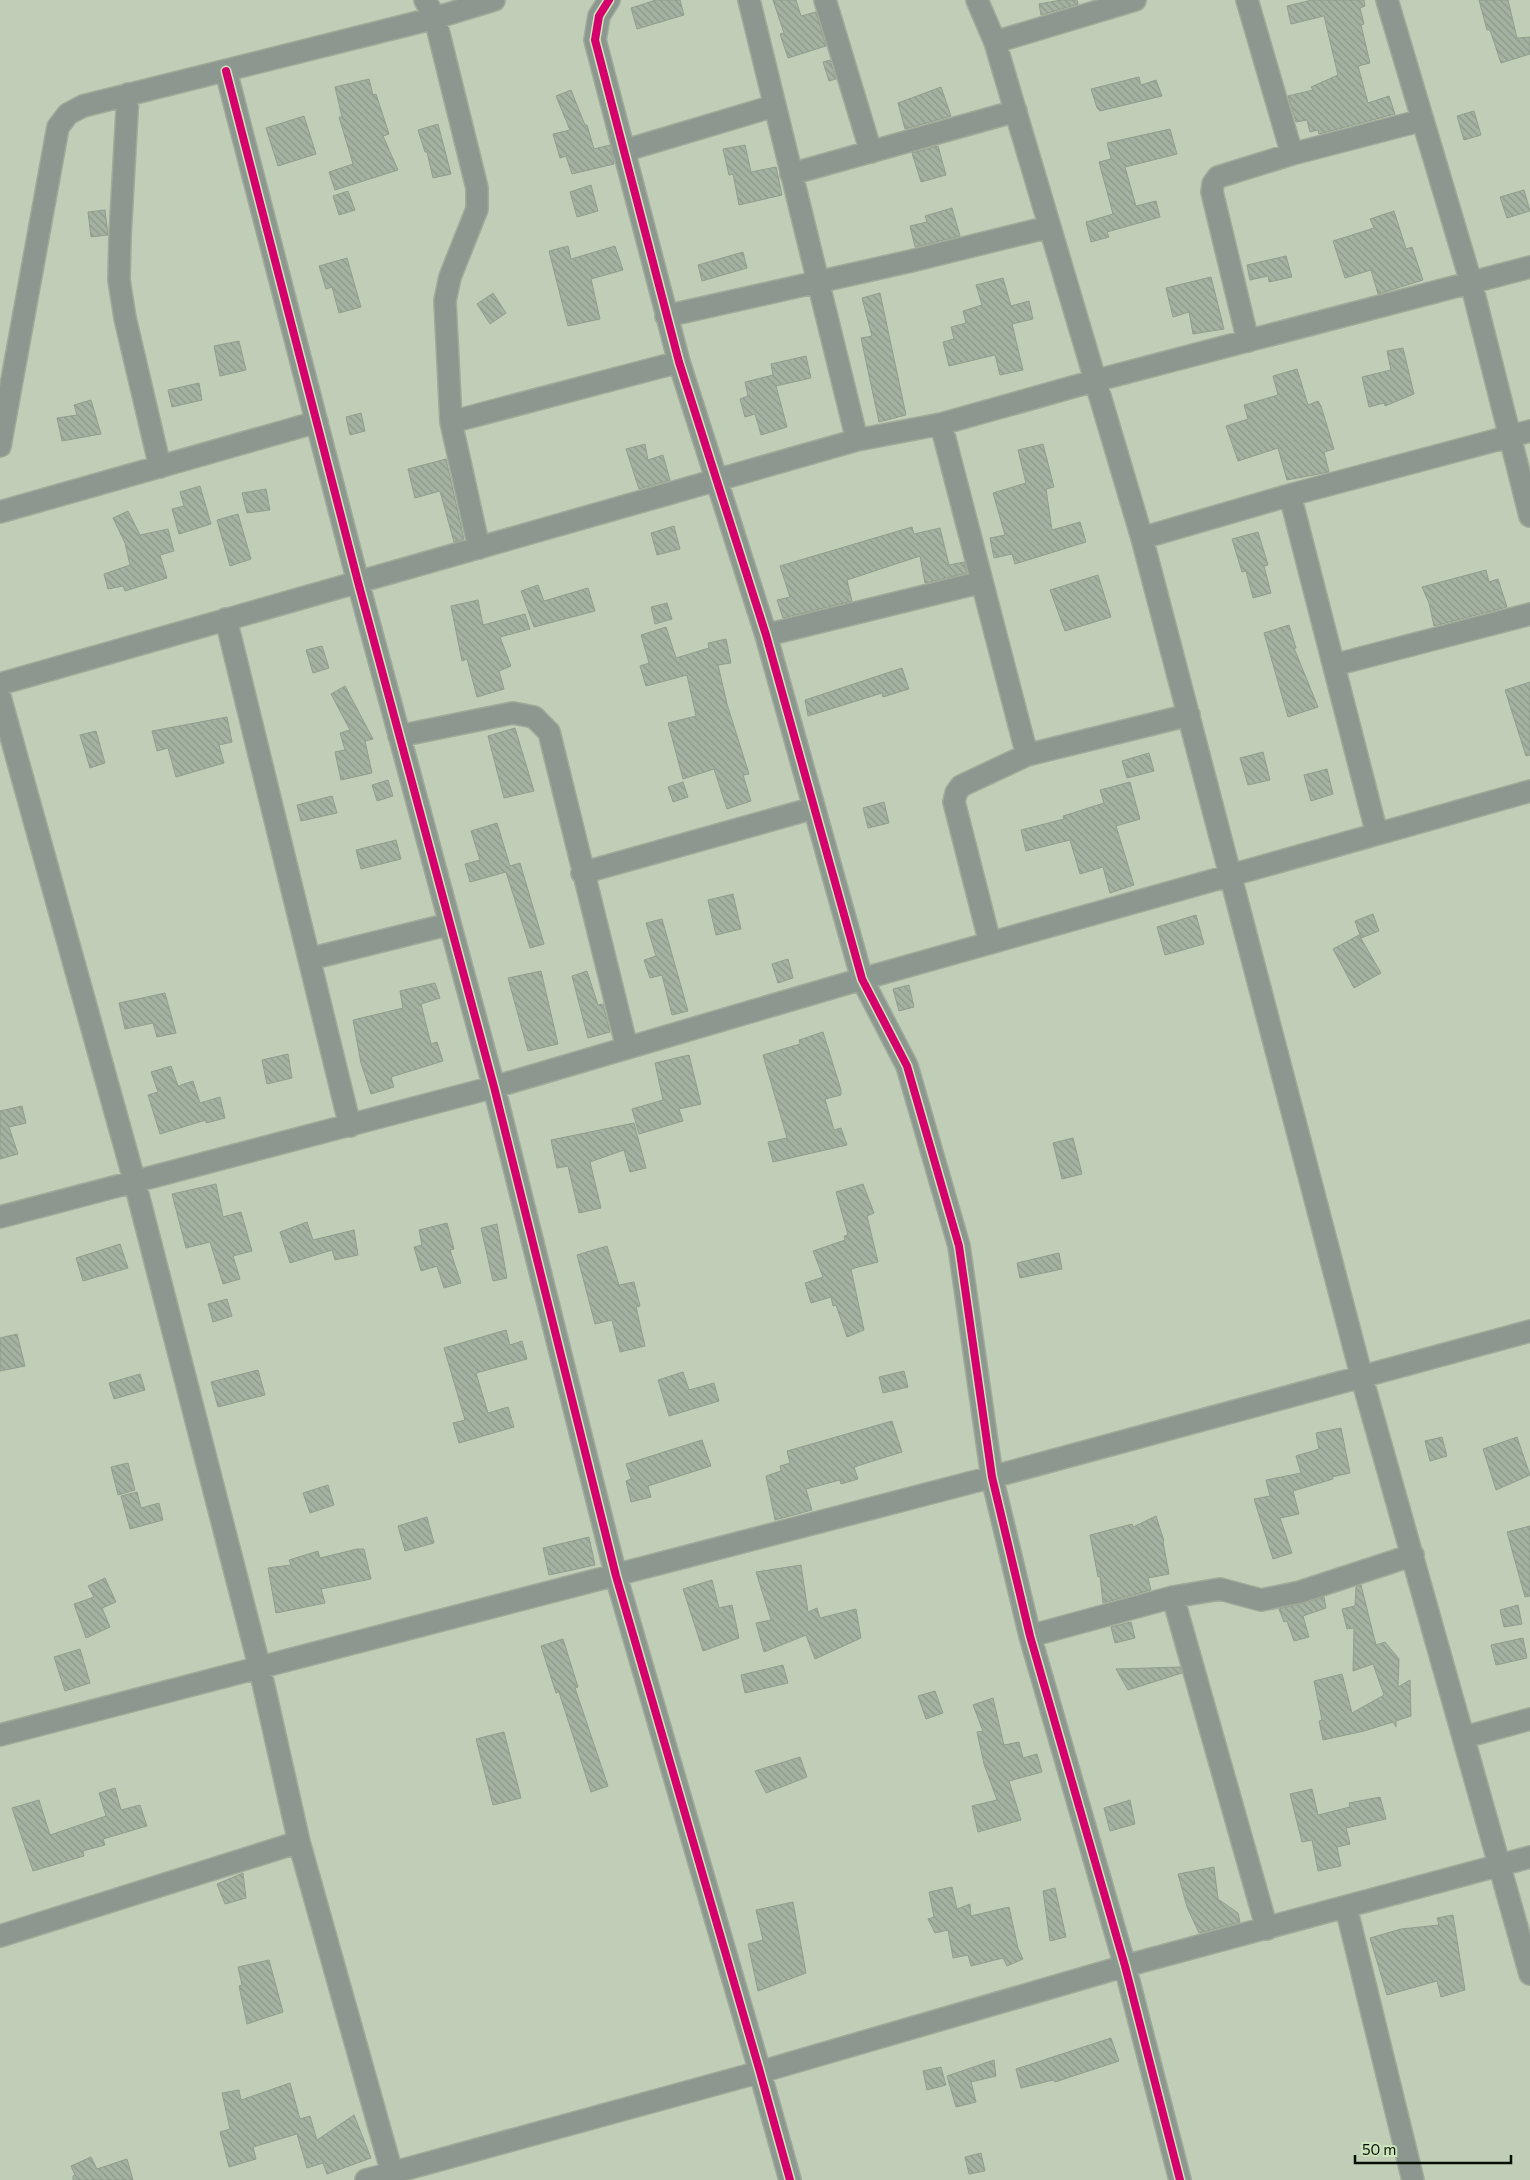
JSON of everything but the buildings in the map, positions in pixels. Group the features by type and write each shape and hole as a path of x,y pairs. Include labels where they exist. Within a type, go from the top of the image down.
{"street":[{"path":"0,446 58,127 68,114 83,106 226,71 430,9 494,0"},
{"path":"609,0 599,16 595,40 666,316 714,479 766,634 862,979 907,1066 959,1246 992,1477 1030,1636 1125,1966 1180,2180"},
{"path":"749,0 817,282 858,440"},
{"path":"825,0 871,152"},
{"path":"977,0 996,42 1094,381 1142,538 1362,1378 1465,1737 1530,1974"},
{"path":"996,42 1135,0"},
{"path":"1247,0 1292,154"},
{"path":"1387,0 1471,282 1508,437 1530,516"},
{"path":"430,9 478,188 477,209 450,277 445,301 451,422 480,548"},
{"path":"226,71 358,582 494,1087 616,1576 790,2180"},
{"path":"128,94 119,280 125,318 160,467"},
{"path":"623,151 774,106"},
{"path":"791,174 1016,111"},
{"path":"1248,341 1212,192 1213,184 1218,177 1292,154 1422,120"},
{"path":"666,316 1049,227"},
{"path":"0,684 480,548 714,479 858,440 941,424 1094,381 1530,267"},
{"path":"451,422 679,362"},
{"path":"0,512 317,422"},
{"path":"941,424 1027,755"},
{"path":"1142,538 1290,495 1530,431"},
{"path":"1290,495 1377,834"},
{"path":"766,634 982,582"},
{"path":"1334,665 1530,614"},
{"path":"226,619 350,1126"},
{"path":"0,697 135,1183 260,1669 298,1842 393,2176"},
{"path":"399,736 513,713 534,716 548,732 627,1048"},
{"path":"990,943 954,802 956,793 961,786 1027,755 1189,715"},
{"path":"0,1218 494,1087 862,979 1530,791"},
{"path":"582,874 814,808"},
{"path":"310,959 450,924"},
{"path":"0,1735 260,1669 992,1477 1530,1331"},
{"path":"1030,1636 1173,1597 1220,1589 1261,1600 1300,1592 1413,1555"},
{"path":"1173,1597 1267,1929"},
{"path":"1465,1737 1530,1719"},
{"path":"0,1936 298,1842"},
{"path":"366,2180 393,2176 1125,1966 1530,1857"},
{"path":"1346,1907 1413,2180"}],"cycle path":[{"path":"609,0 599,16 595,40 679,362 766,635 862,979 907,1066 959,1246 992,1477 1030,1636 1125,1966 1180,2180"},
{"path":"226,71 358,582 494,1087 616,1576 790,2180"}]}
